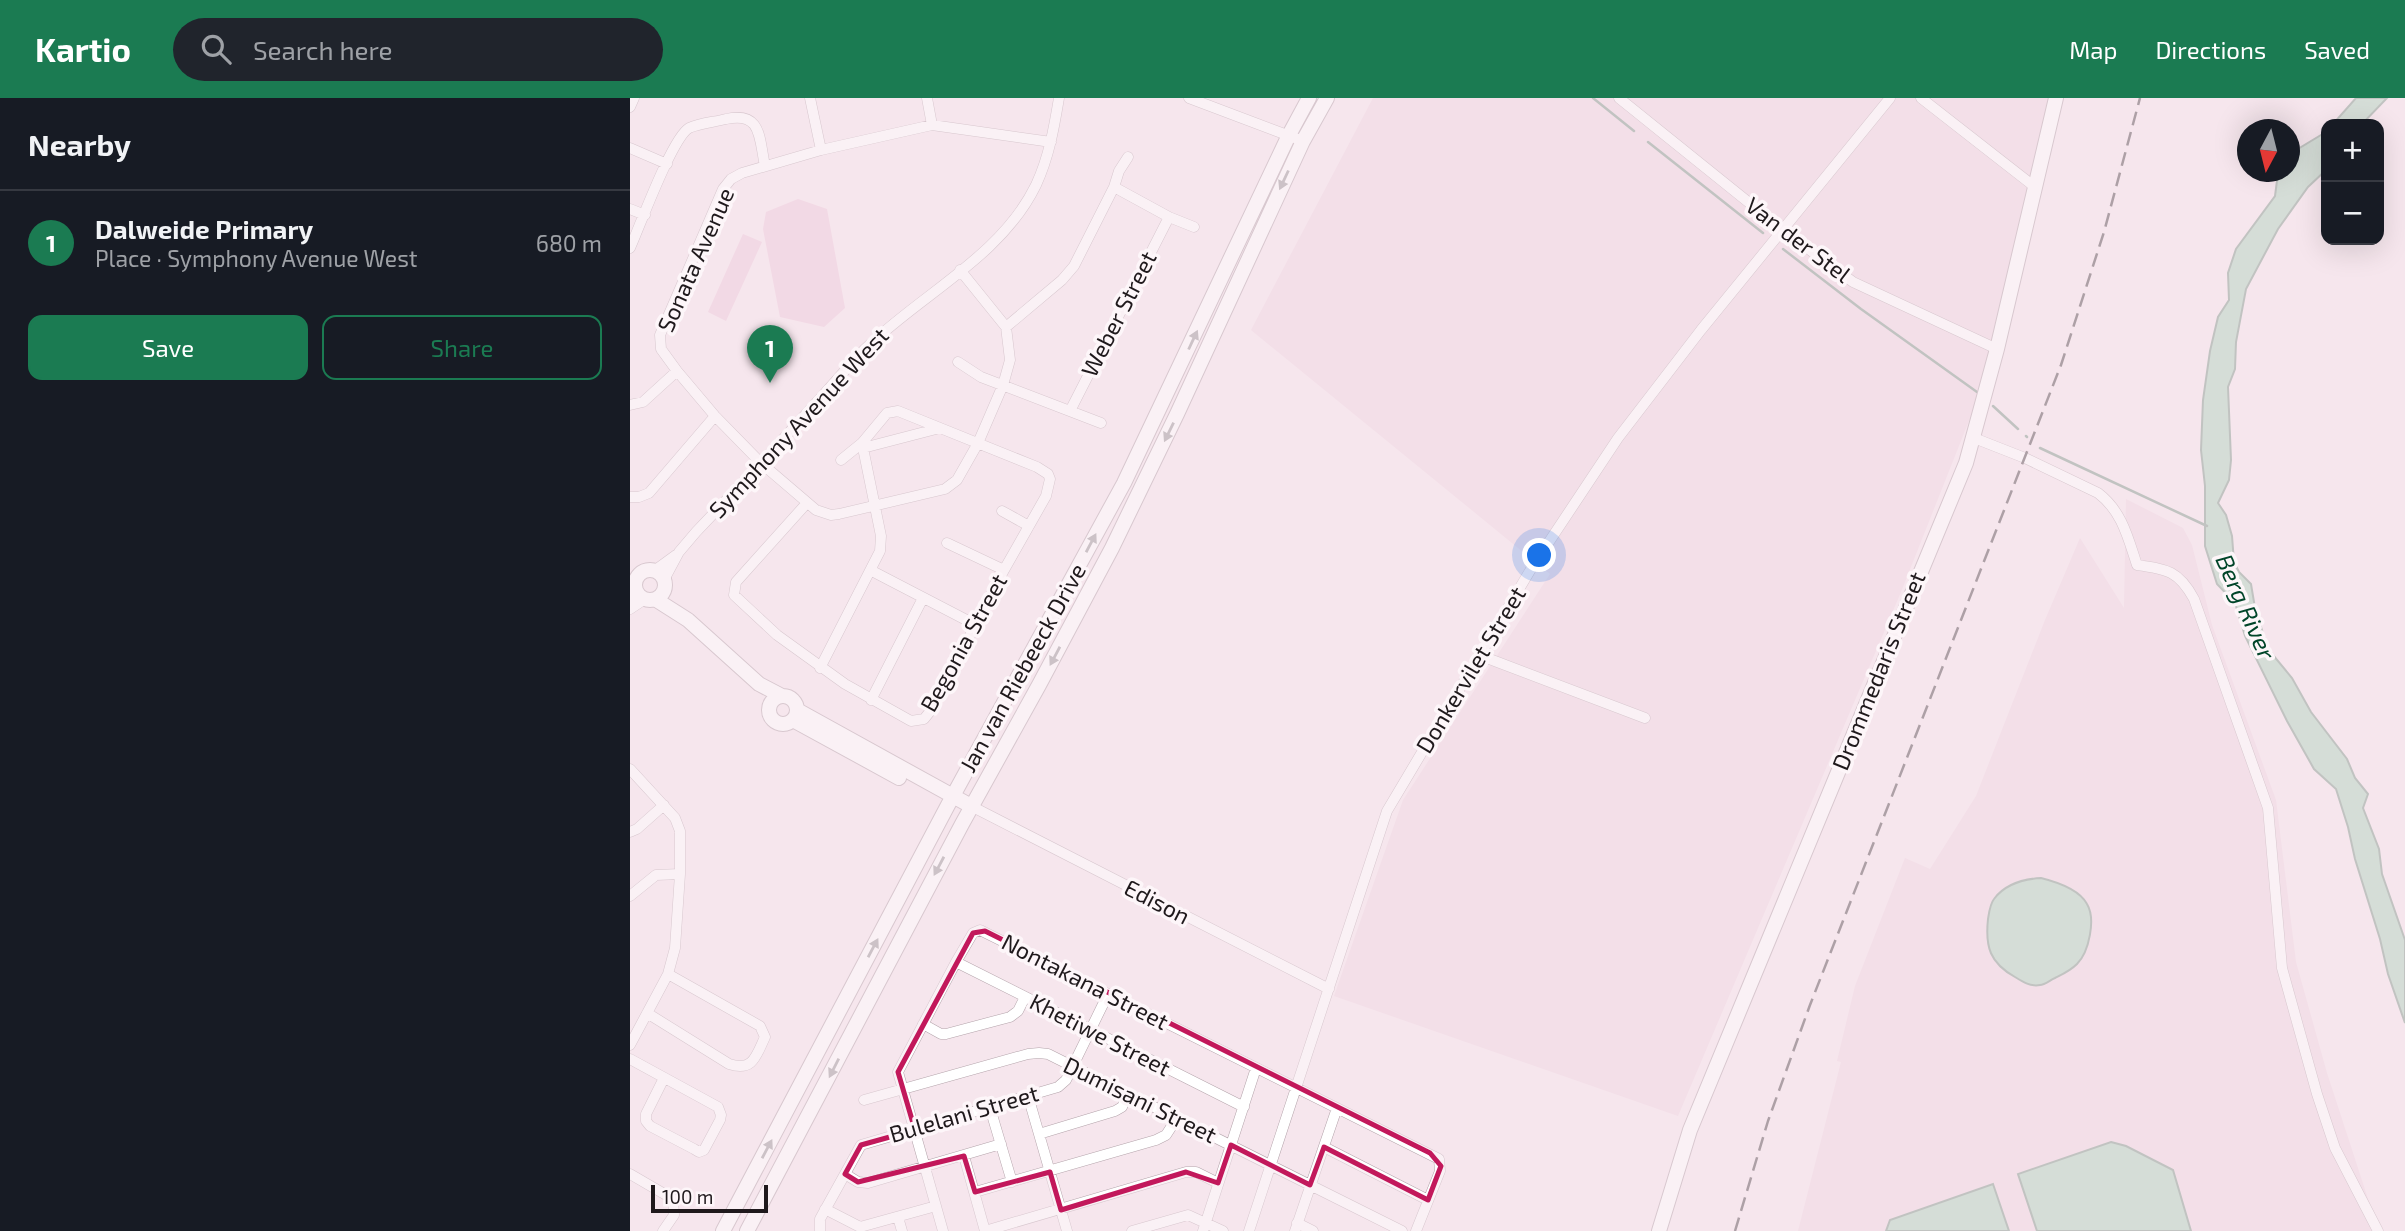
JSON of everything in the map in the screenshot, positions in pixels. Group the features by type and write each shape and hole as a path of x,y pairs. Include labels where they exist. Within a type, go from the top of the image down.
{"main road":[{"name":"Jan van Riebeeck Drive","path":"747,1231 1145,482 1296,138 1310,98"},
{"name":"Jan van Riebeeck Drive","path":"723,1231 1140,450 1296,138 1327,98"},
{"name":"Drommedaris Street","path":"1659,1231 1679,1161 1698,1110 1950,504 1974,438 2056,98"},
{"path":"630,562 646,585 759,684 793,700 795,715"},
{"path":"759,684 773,721 783,725 795,715"},
{"path":"768,711 772,701 782,696"},
{"path":"795,715 969,810"}],"street":[{"path":"630,107 634,98"},
{"path":"810,98 821,150"},
{"path":"927,98 932,125"},
{"name":"Symphony Avenue West","path":"630,609 646,585 868,346 1000,236 1035,187 1051,142 1059,98"},
{"path":"1189,98 1296,138"},
{"name":"Van der Stel","path":"1619,98 1783,230 1853,282 1997,349"},
{"name":"Donkervilet Street","path":"1249,1231 1387,811 1577,496 1701,330 1890,98"},
{"path":"1921,98 2035,187"},
{"path":"630,248 667,164 681,137 689,128 738,116 754,122 765,166"},
{"name":"Sonata Avenue","path":"806,504 715,416 664,354 659,342 723,189 731,179 742,173 821,150 932,125 1051,142"},
{"path":"630,148 667,164"},
{"path":"1006,327 1069,273 1128,157"},
{"path":"1114,187 1194,227"},
{"path":"630,209 645,215"},
{"name":"Weber Street","path":"1070,411 1169,216"},
{"path":"806,504 831,515 944,489 962,474 1003,385 1010,360 1006,327 960,271"},
{"path":"958,362 970,372 1101,422"},
{"path":"630,405 642,402 677,371"},
{"path":"841,460 862,446 887,413 892,411 904,413 978,443"},
{"path":"630,496 639,498 649,493 715,416"},
{"path":"862,446 940,427"},
{"path":"1974,438 2025,458 2098,493 2109,501 2122,522 2137,565 2171,572 2181,579 2194,599 2268,808 2282,968 2317,1094 2335,1148 2378,1231"},
{"name":"Begonia Street","path":"806,504 736,582 733,590 737,598 760,621 820,668 911,721 924,719 933,709 1049,488 1048,474 1037,467 978,443"},
{"path":"820,668 872,571 881,545 862,446"},
{"path":"1002,511 1029,526"},
{"path":"947,543 1004,570"},
{"path":"872,571 976,625"},
{"path":"871,700 923,598"},
{"path":"1479,655 1645,718"},
{"path":"630,769 675,818 680,831 675,948 668,974 630,1045"},
{"path":"630,832 664,805"},
{"name":"Edison","path":"969,810 986,814 1329,989"},
{"path":"630,895 656,875 680,874"},
{"name":"Nontakana Street","path":"943,1231 899,1076 899,1067 956,962 976,931 985,931 1439,1159 1440,1171 1429,1200"},
{"name":"Khetiwe Street","path":"956,962 1244,1107"},
{"path":"647,1013 729,1065 741,1068 748,1066 756,1057 765,1037 760,1026 668,974"},
{"name":"Bulelani Street","path":"820,1231 825,1209 861,1145 1062,1084 1108,994"},
{"path":"923,1024 936,1032 946,1034 985,1024 1014,1015 1025,997"},
{"name":"Dumisani Street","path":"864,1100 1028,1054 1040,1053 1073,1066 1402,1231"},
{"path":"630,1059 718,1107 720,1120 704,1150 699,1152 650,1126 646,1121 646,1114 664,1078"},
{"path":"1205,1227 1256,1069"},
{"path":"1039,1134 1115,1111 1122,1107 1128,1094"},
{"path":"1028,1096 1067,1231"},
{"path":"990,1108 1012,1182"},
{"path":"1313,1231 1296,1227 1337,1108"},
{"path":"975,1192 1161,1138 1170,1131 1177,1118"},
{"path":"845,1174 858,1182 868,1183 1001,1144"},
{"path":"1324,1147 1429,1200 1416,1231"},
{"path":"964,1156 985,1231 1186,1172 1196,1172 1218,1183"},
{"path":"630,1174 673,1199 674,1215 663,1231"},
{"path":"825,1209 861,1229 936,1206"},
{"path":"1132,1231 1188,1215 1205,1227 1223,1231"},
{"path":"898,1217 902,1231"}],"highlighted area":[{"path":"985,931 1430,1153 1441,1166 1428,1200 1324,1147 1310,1185 1231,1145 1218,1183 1186,1172 1061,1210 1050,1172 975,1192 964,1156 858,1182 845,1174 861,1145 915,1130 898,1072 973,933"}],"shaded area":[{"path":"1373,98 2055,98 1976,403 1901,592 1678,1116 1334,996 1403,800 1550,574 1251,330"},
{"path":"798,199 827,209 845,308 824,327 780,317 763,229 766,212"},
{"path":"743,234 762,242 726,321 708,312"},
{"path":"2126,499 2183,528 2192,545 2212,625 2276,800 2296,962 2327,1073 2370,1205 2382,1231 1798,1231 1841,1062 1837,1061 1855,986 1905,858 1930,869 1976,796 2080,538 2124,608"}],"water":[{"path":"2356,98 2387,98 2367,119 2337,119"},
{"name":"Berg River","path":"2321,135 2321,175 2308,187 2278,229 2246,289 2236,342 2235,369 2228,387 2231,460 2229,480 2218,503 2226,515 2232,536 2234,562 2239,572 2251,584 2255,608 2268,649 2292,678 2311,712 2347,759 2355,778 2368,794 2363,808 2379,849 2382,874 2405,940 2405,1023 2388,974 2336,789 2314,769 2287,721 2245,636 2235,603 2217,584 2205,546 2205,486 2201,450 2203,400 2218,317 2229,300 2228,273 2236,249 2275,196 2277,182 2300,182 2300,148"},
{"path":"2041,878 2079,894 2090,910 2091,926 2085,952 2077,964 2042,985 2033,985 2007,972 1995,960 1989,946 1987,929 1991,906 1998,894 2015,883"},
{"path":"2111,1142 2126,1146 2173,1170 2191,1231 2037,1231 2018,1174"},
{"path":"1993,1184 2009,1231 1886,1231 1890,1220"}],"waterway":[{"path":"1593,98 1634,131"},
{"path":"1648,142 1763,233"},
{"path":"1783,249 1977,392"},
{"path":"1993,406 2018,429"},
{"path":"2040,448 2207,526"}],"railway":[{"path":"1735,1231 1768,1121 1810,1005 2061,365 2104,232 2140,98"}],"place":[{"name":"Dalweide Primary","path":"770,383"}]}
